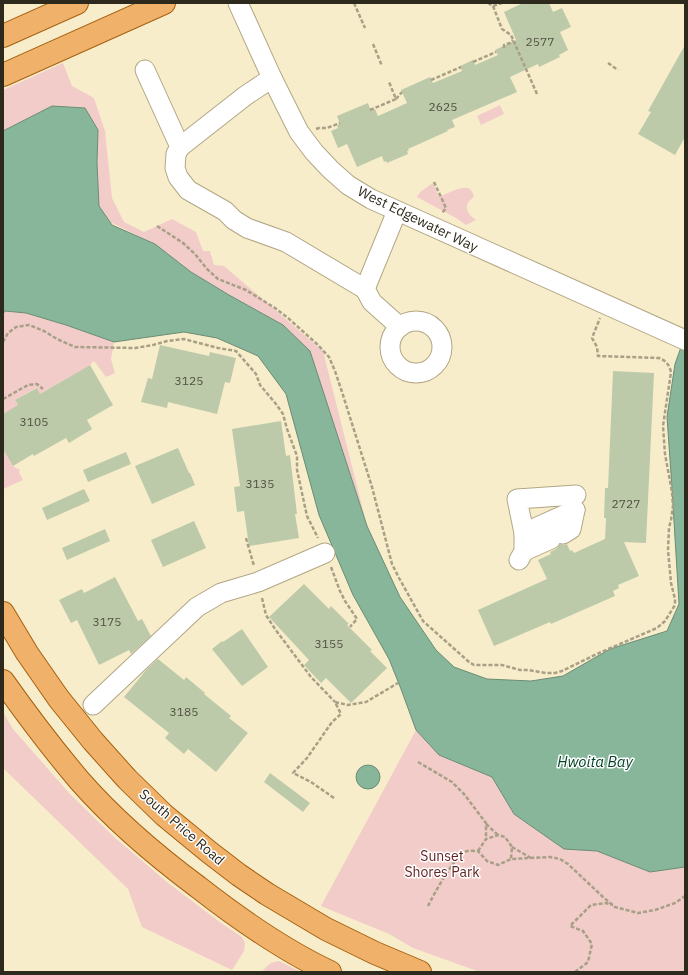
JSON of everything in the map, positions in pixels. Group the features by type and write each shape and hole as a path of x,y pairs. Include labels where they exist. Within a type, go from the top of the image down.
{"main road":[{"path":"3,36 77,3"},
{"path":"3,75 164,3"},
{"name":"South Price Road","path":"3,613 27,653 58,699 127,779 164,815 209,852 267,894 326,928 375,953 420,972"},
{"path":"3,681 38,730 79,780 133,834 166,863 218,903 278,943 330,972"}],"street":[{"name":"West Edgewater Way","path":"238,3 272,78 299,132 330,170 348,185 371,199 397,211 682,339"},
{"path":"145,70 180,147"},
{"path":"272,78 240,100 180,147 176,154 175,168 178,177 188,190 226,211 234,220 247,228 286,242 365,289 372,302 400,327"},
{"path":"365,289 397,211"},
{"path":"522,548 517,499 576,496"},
{"path":"575,510 571,529 557,536 522,548 575,510"},
{"path":"94,705 196,607 221,592 259,581 325,553"}],"path":[{"path":"354,3 366,28"},
{"path":"488,3 493,6 502,30 511,35 537,94"},
{"path":"493,6 502,3"},
{"path":"504,48 504,45 513,40"},
{"path":"373,44 382,66"},
{"path":"473,62 496,52"},
{"path":"608,63 618,70"},
{"path":"431,80 461,67"},
{"path":"389,82 396,99"},
{"path":"370,110 396,99 402,92"},
{"path":"314,130 319,128 327,128 340,123"},
{"path":"434,182 446,208 442,213"},
{"path":"157,226 183,243 218,279 246,290 288,318 317,344 329,358 342,392 372,487"},
{"path":"3,342 8,333 16,326 28,326 44,331 75,347 135,348 184,339 236,351 256,374 260,385 283,414 286,429 297,456 297,470 308,516 340,591 357,618 350,626"},
{"path":"3,399 28,385 37,384 43,389"},
{"path":"246,538 259,581 266,614 311,677 336,702 341,714 332,722 307,758 293,773 311,782 334,798"},
{"path":"336,702 348,705 366,702 398,683"},
{"path":"418,762 452,782 498,835 506,838 512,847 531,858"},
{"path":"478,851 486,839 486,823"},
{"path":"486,839 498,835"},
{"path":"511,859 512,847"},
{"path":"478,851 487,861 498,865 511,859 550,856 560,859 568,864 615,907"},
{"path":"428,906 457,858 466,852 478,851"},
{"path":"575,972 588,962 592,944 582,931 570,926 591,905 606,903 638,913 655,910 675,902 685,896"}],"green space":[{"path":"63,63 72,86 94,98 105,131 112,198 124,222 144,232 172,219 196,232 203,251 210,251 214,265 224,266 323,351 367,526 310,351 229,295 191,272 155,244 110,222 99,206 97,163 98,130 52,106 3,131 3,90"},
{"path":"500,105 504,114 481,125 477,116"},
{"path":"433,183 439,197 461,188 470,189 474,196 468,203 467,211 476,220 466,225 417,197 420,192"},
{"path":"5,311 26,313 114,342 111,359 115,373 106,377 94,361 90,365 40,394 36,388 15,400 21,410 16,407 3,414 3,314"},
{"path":"3,449 13,466 18,469 20,468 19,472 23,480 3,489"},
{"path":"3,712 13,729 69,793 114,837 167,882 242,937 245,943 244,951 232,970 142,927 128,889 3,768"},
{"name":"Sunset Shores Park","path":"416,730 439,755 492,777 514,814 564,849 597,851 650,872 685,867 685,972 480,972 413,948 389,934 321,906"},
{"path":"279,961 301,972 262,972 269,964"}],"water":[{"name":"Hwoita Bay","path":"52,106 85,108 98,130 97,163 99,206 112,225 155,244 191,272 283,325 310,351 367,526 400,597 436,650 454,667 487,679 531,681 563,676 610,649 667,631 679,604 667,417 675,364 685,336 685,867 650,872 597,851 564,849 514,814 492,777 439,755 416,730 389,659 353,595 319,515 286,394 258,356 217,338 184,332 114,342 26,313 5,311 3,314 3,131"},
{"path":"368,765 377,768 380,777 377,786 368,789 359,786 356,777 359,768"}],"building":[{"path":"523,3 549,3 553,12 562,8 571,27 560,32 568,50 559,55 560,57 539,67 538,64 510,77 517,92 452,120 455,127 408,149 408,154 387,163 386,161 384,162 382,156 357,167 347,144 338,148 331,131 338,128 337,125 340,124 337,116 368,103 371,111 375,109 378,116 407,103 401,90 430,77 433,83 462,71 460,66 473,60 475,65 498,55 495,50 516,40 504,12"},
{"path":"685,45 685,137 675,155 638,134 651,112 648,111"},
{"path":"160,345 209,356 210,352 236,358 230,383 225,382 217,414 168,402 167,408 141,402 148,378 152,379"},
{"path":"90,365 113,405 87,420 92,429 69,443 66,438 34,456 33,454 13,466 3,449 3,414 18,405 15,400 37,388 40,394"},
{"path":"613,371 654,373 646,543 624,542 639,576 618,585 619,588 613,591 615,596 551,624 550,622 494,646 478,610 547,579 538,560 551,554 550,552 556,549 560,544 567,544 570,551 572,550 574,553 605,539 605,488 608,488"},
{"path":"281,421 286,456 290,455 297,514 295,514 299,538 249,546 244,511 237,512 234,487 240,486 232,429"},
{"path":"178,448 195,485 152,504 135,466"},
{"path":"126,452 131,464 88,482 83,470"},
{"path":"84,489 90,501 47,520 42,508"},
{"path":"194,521 206,548 163,567 151,540"},
{"path":"105,529 110,541 67,560 62,548"},
{"path":"115,577 138,621 142,619 151,636 131,654 129,650 99,665 77,620 71,623 59,600 82,589 84,593"},
{"path":"304,584 329,609 331,606 349,624 347,625 372,650 370,651 387,668 351,703 326,678 321,683 304,665 309,660 269,617"},
{"path":"242,629 268,667 242,686 212,649"},
{"path":"158,659 184,680 186,677 231,716 229,718 248,733 216,772 188,749 184,754 165,738 169,733 124,697 147,669"},
{"path":"270,773 310,803 303,812 264,782"}]}
